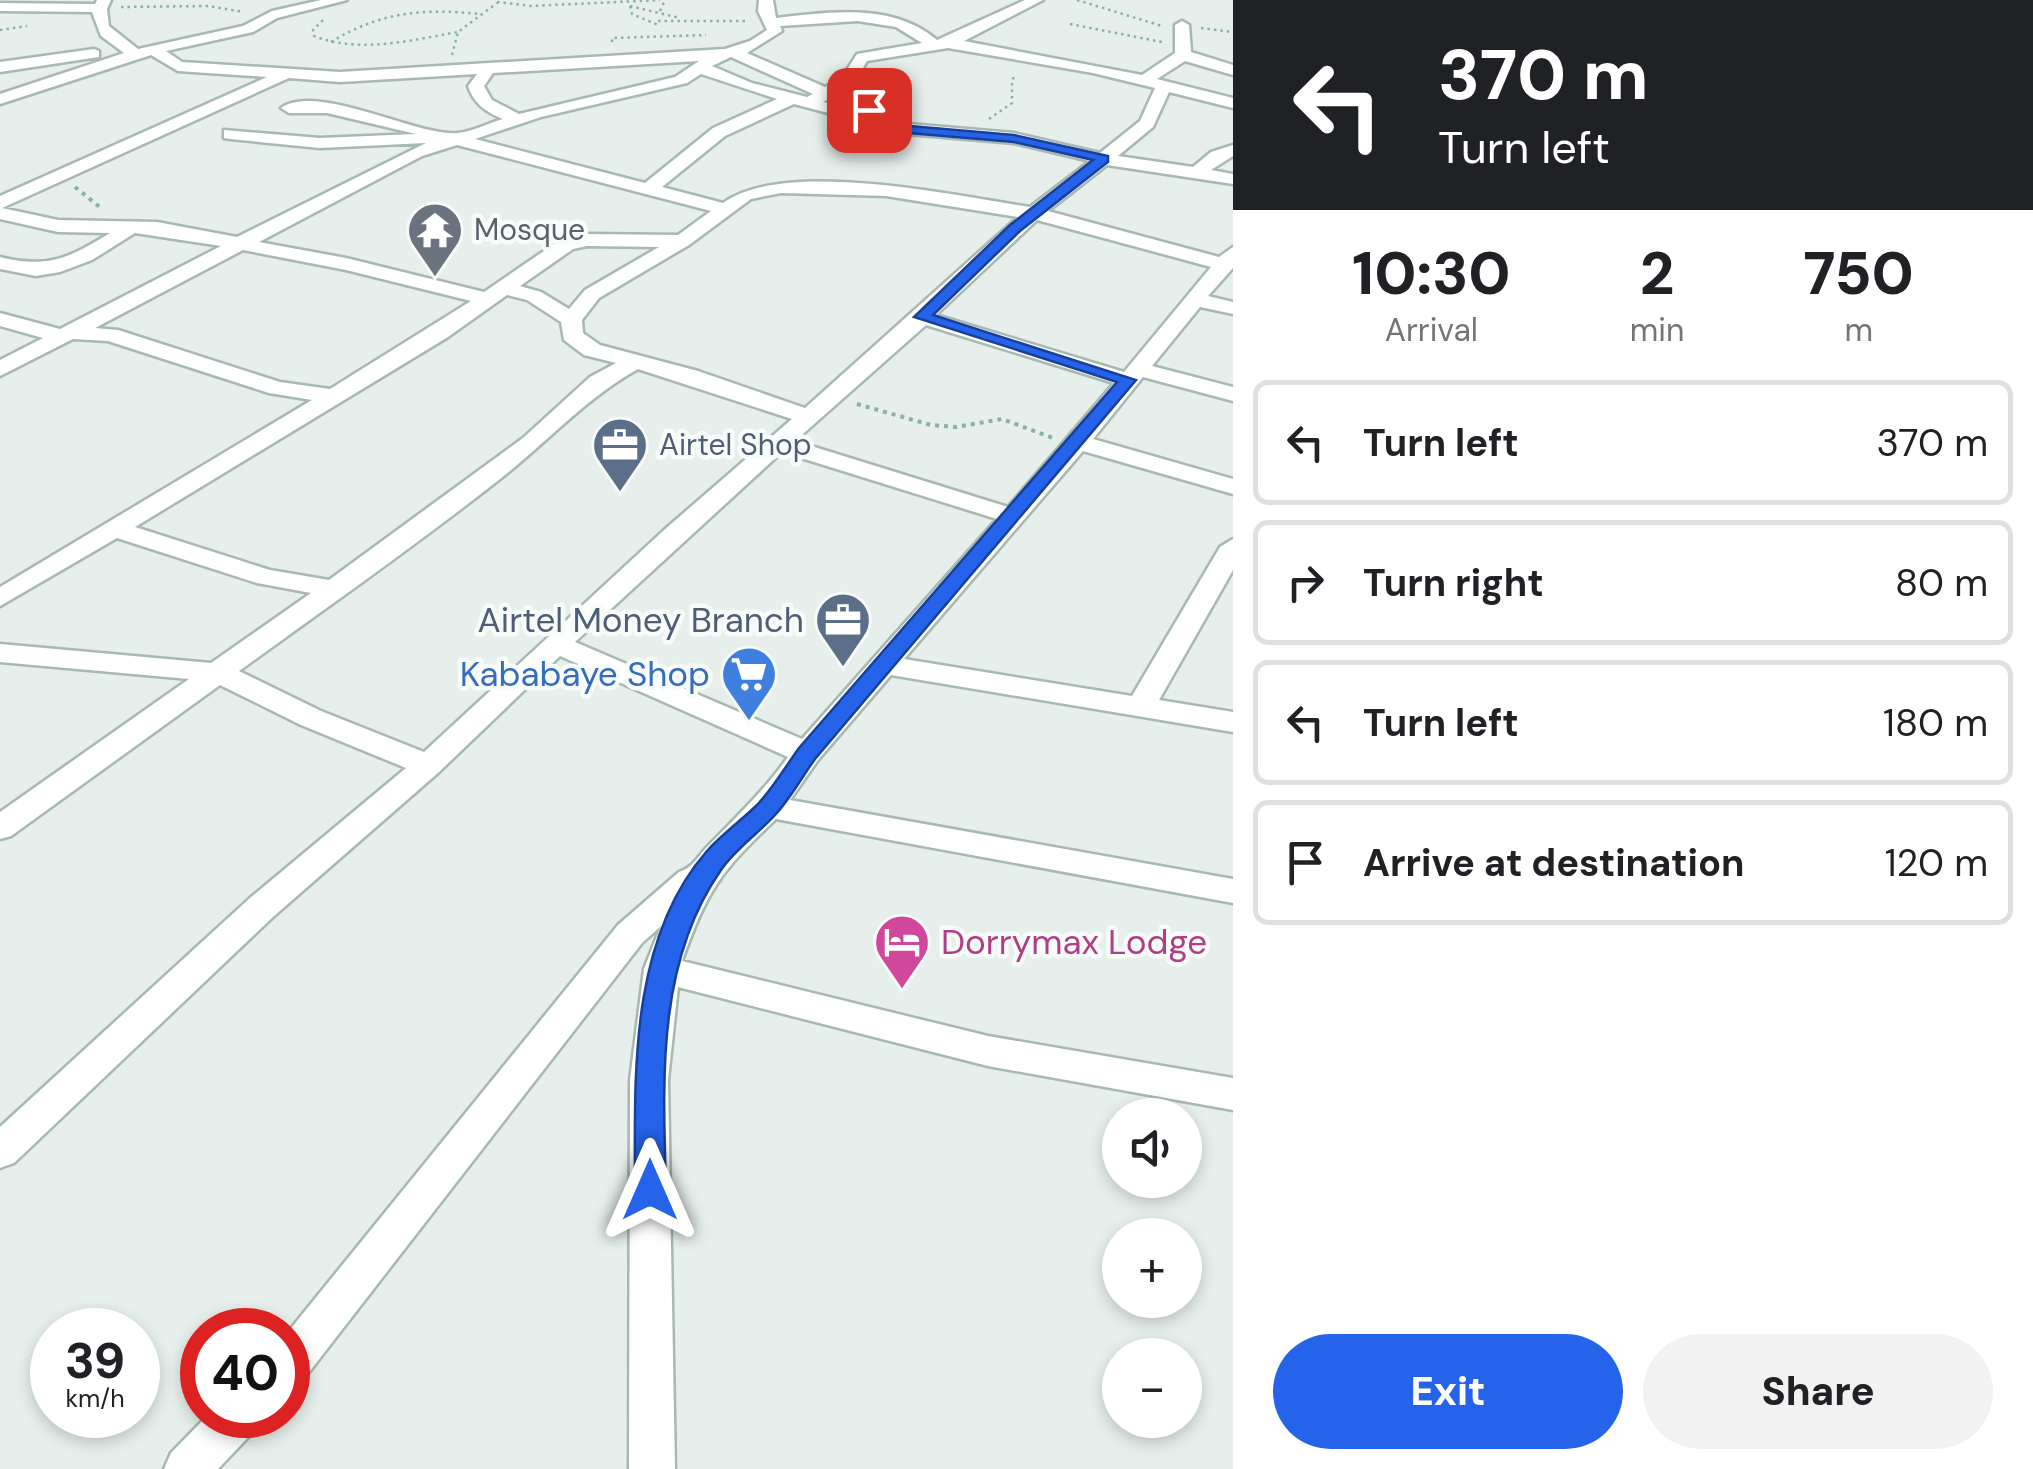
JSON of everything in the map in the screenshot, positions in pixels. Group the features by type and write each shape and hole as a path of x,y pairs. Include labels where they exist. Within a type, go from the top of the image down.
{"street":[{"path":"0,67 139,51 248,29 302,2 340,0"},
{"path":"0,369 69,335 106,326 237,244 416,152 517,119 656,88 772,35 775,31 766,0"},
{"path":"648,189 720,132 826,93 854,74 856,61 862,57 941,44 1036,0"},
{"path":"0,8 102,4 101,26 114,42 178,66 328,77 726,54 908,129"},
{"path":"771,22 837,18 888,22 920,30 941,44 1042,60 1233,103"},
{"path":"1144,81 1183,39 1233,70"},
{"path":"0,99 139,51"},
{"path":"701,69 799,102 908,129 1014,138 1103,159 1233,178"},
{"path":"476,70 476,86 482,101 517,119"},
{"path":"0,203 212,112 289,72"},
{"path":"326,108 320,88 328,77"},
{"path":"0,1151 262,907 428,765 672,536 780,444 1026,221 1147,123 1164,86"},
{"path":"0,108 26,93"},
{"path":"289,108 326,108 726,208"},
{"path":"230,134 320,144 453,139"},
{"path":"320,144 342,154 345,165 341,191"},
{"path":"1198,172 1216,156 1233,150"},
{"path":"310,1337 630,934 769,807 807,754 1077,444 1229,259 1076,226 1026,221 886,192 757,190 682,241 592,294 571,319 572,335 578,344 809,417"},
{"path":"0,213 58,226 122,226 498,294 534,296 571,319"},
{"path":"0,263 33,270 64,268 122,226"},
{"path":"0,598 335,396 498,294 574,241 682,241"},
{"path":"1196,300 1233,308"},
{"path":"922,317 1132,374 1233,394"},
{"path":"0,319 69,335"},
{"path":"106,326 277,388 335,396"},
{"path":"0,828 438,515 530,443 598,382 634,362"},
{"path":"780,444 1012,516"},
{"path":"1077,444 1233,487"},
{"path":"117,530 266,576 332,589"},
{"path":"1141,706 1233,547"},
{"path":"0,581 36,576"},
{"path":"558,645 807,754"},
{"path":"0,653 218,673 311,718 428,765"},
{"path":"886,665 1233,722"},
{"path":"769,807 1233,891"},
{"path":"652,1469 649,1080 662,969 688,898 715,858"},
{"path":"662,969 988,1051 1233,1094"},
{"path":"187,1469 217,1438"}],"path":[{"path":"140,6 148,0"},
{"path":"476,70 450,53 458,32 498,1 530,6 630,5 663,0 660,34"},
{"path":"1077,0 1183,39"},
{"path":"102,4 208,6 272,15"},
{"path":"630,5 688,20"},
{"path":"630,5 632,14 658,23 771,22"},
{"path":"330,42 357,23 400,10 479,14"},
{"path":"323,20 313,30 314,36 330,42 391,44 458,32"},
{"path":"0,30 33,24"},
{"path":"1070,24 1183,39"},
{"path":"972,134 1012,103 1012,80 1016,74 1042,60"},
{"path":"51,178 75,188 122,226"},
{"path":"833,396 931,425 956,427 1008,420 1077,444"}],"place":[{"name":"Mosque","path":"435,279"},
{"name":"Airtel Shop","path":"620,494"},
{"name":"Airtel Money Branch","path":"843,669"},
{"name":"Kababaye Shop","path":"749,723"},
{"name":"Dorrymax Lodge","path":"902,991"}],"route":[{"path":"650,1190 649,1080 662,969 688,898 715,858 769,807 807,754 1128,380 922,317 1015,228 1103,159 1014,138 908,129 869,110"}]}
